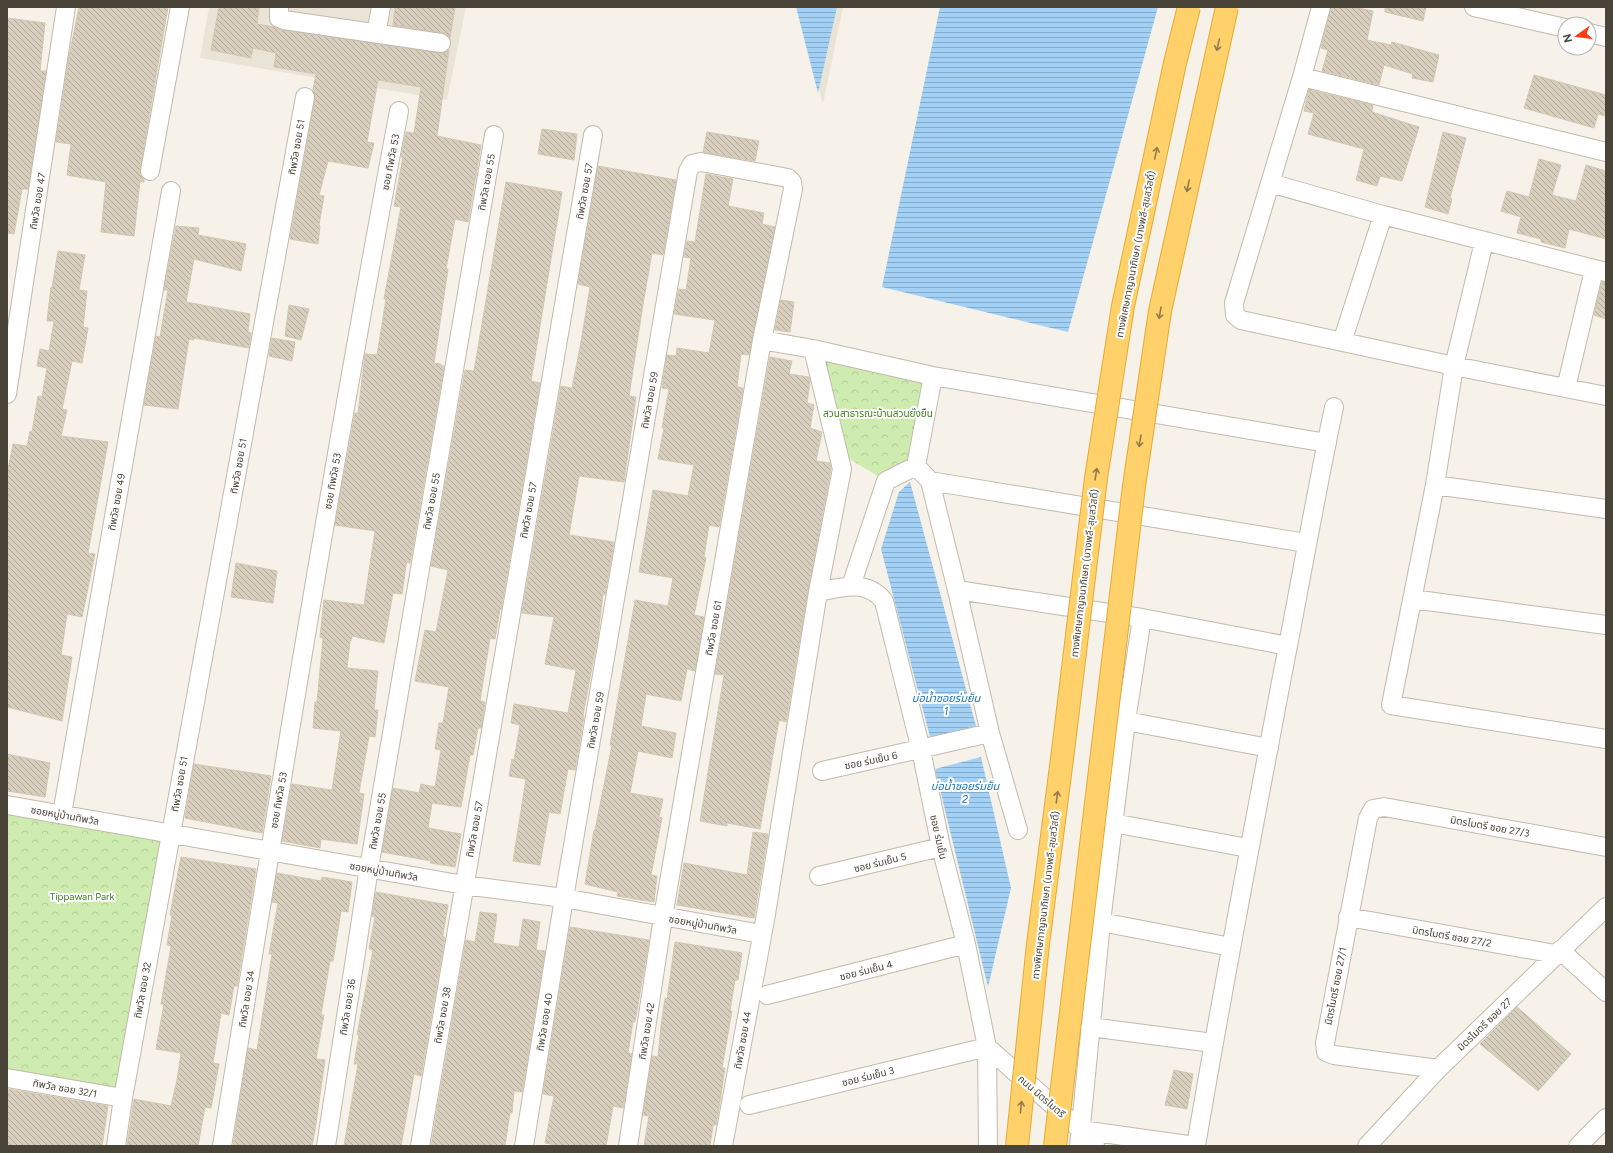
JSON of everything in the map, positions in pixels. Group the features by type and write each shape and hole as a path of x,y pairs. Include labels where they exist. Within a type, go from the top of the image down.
{"highway":[{"name":"ทางพิเศษกาญจนาภิเษก (บางพลี-สุขสวัสดิ์)","path":"1016,1146 1038,944 1096,478 1123,306 1175,63 1189,7"},
{"path":"1055,1146 1100,759 1139,448 1160,311 1227,7"}],"street":[{"name":"ทิพวัล ซอย 47","path":"7,394 66,7"},
{"path":"150,171 180,7"},
{"path":"376,34 381,7"},
{"path":"1320,7 1302,77 1234,303 1235,315 1242,320 1342,342 1606,396"},
{"path":"1474,7 1557,26"},
{"path":"279,12 284,20 441,43"},
{"path":"1302,77 1606,152"},
{"name":"ทิพวัล ซอย 51","path":"170,834 305,97"},
{"name":"ซอย ทิพวัล 53","path":"270,851 359,324 399,111"},
{"name":"ทิพวัล ซอย 55","path":"369,868 494,135"},
{"name":"ทิพวัล ซอย 57","path":"464,885 593,135"},
{"name":"ทิพวัล ซอย 59","path":"564,898 688,171 692,164 701,162 788,178 792,182 793,189 762,340"},
{"path":"1270,183 1484,242 1600,271 1566,388"},
{"name":"ทิพวัล ซอย 49","path":"62,814 171,190"},
{"path":"1342,342 1383,215"},
{"path":"1484,242 1454,366 1435,486 1391,705 1606,739"},
{"path":"762,340 813,349 933,376 1327,443"},
{"name":"ทิพวัล ซอย 61","path":"663,917 762,340"},
{"name":"ทิพวัล ซอย 44","path":"723,1146 761,934 818,592 842,470 813,349"},
{"path":"916,466 933,376"},
{"path":"1142,618 1126,721 1100,922 1080,1138 1195,1146 1248,848 1269,748 1306,543 1334,407"},
{"path":"916,466 930,481 990,733 1018,830"},
{"path":"851,586 886,482 916,466"},
{"path":"930,481 1306,543"},
{"path":"1435,486 1606,509"},
{"name":"ซอย ร่มเย็น","path":"818,592 851,586 868,588 877,592 884,601 920,750 941,847 966,944 987,1047 988,1146"},
{"path":"957,590 1142,618 1288,646"},
{"path":"1412,599 1606,626"},
{"path":"1126,721 1269,748"},
{"name":"ซอย ร่มเย็น 6","path":"822,771 990,733"},
{"name":"ซอยหมู่บ้านทิพวัล","path":"7,804 464,885 564,898 761,934"},
{"name":"มิตรไมตรี ซอย 27/3","path":"1373,809 1384,807 1606,847"},
{"name":"มิตรไมตรี ซอย 27/1","path":"1373,809 1368,818 1348,917 1325,1043 1326,1052 1334,1055 1438,1069"},
{"path":"1113,822 1248,848"},
{"name":"ทิพวัล ซอย 32","path":"116,1146 122,1098 170,834"},
{"name":"ซอย ร่มเย็น 5","path":"819,876 941,847"},
{"name":"ทิพวัล ซอย 34","path":"222,1146 270,851"},
{"name":"ทิพวัล ซอย 36","path":"326,1146 369,868"},
{"name":"ทิพวัล ซอย 38","path":"420,1146 464,885"},
{"name":"ทิพวัล ซอย 40","path":"524,1146 564,898"},
{"name":"มิตรไมตรี ซอย 27","path":"1367,1146 1438,1069 1606,907"},
{"name":"ทิพวัล ซอย 42","path":"628,1146 663,917"},
{"name":"มิตรไมตรี ซอย 27/2","path":"1348,917 1558,952"},
{"path":"1100,922 1231,947"},
{"name":"ซอย ร่มเย็น 4","path":"766,995 966,944"},
{"path":"1558,952 1606,992"},
{"path":"1090,1027 1213,1044"},
{"name":"ซอย ร่มเย็น 3","path":"749,1105 987,1047"},
{"name":"ถนน มิตรไมตรี","path":"987,1047 1080,1138 1095,1146"},
{"name":"ทิพวัล ซอย 32/1","path":"7,1078 122,1098"},
{"path":"1578,1146 1606,1118"}],"shaded area":[{"path":"209,7 466,7 447,100 200,58"},
{"path":"797,7 843,7 823,104"}],"green space":[{"name":"สวนสาธารณะบ้านสวนยั่งยืน","path":"813,349 933,376 916,466 886,481 838,452"},
{"name":"Tippawan Park","path":"7,805 170,834 123,1098 7,1074"}],"water":[{"path":"796,7 837,7 818,93"},
{"path":"940,7 1158,7 1068,332 882,287"},
{"name":"บ่อน้ำซอยร่มย็น 1","path":"910,482 976,726 930,737 881,549 899,492"},
{"name":"บ่อน้ำซอยร่มย็น 2","path":"981,757 1011,888 988,987 935,769"}],"building":[{"path":"79,7 168,7 140,169 140,175 144,182 140,181 134,236 101,232 106,182 67,175 71,144 56,142 69,57"},
{"path":"219,7 259,7 257,24 282,30 439,53 444,53 449,50 437,136 481,145 468,222 455,219 446,269 448,269 434,363 444,366 410,563 407,562 406,565 402,594 393,593 384,643 352,636 350,641 347,668 378,671 374,710 378,710 375,737 369,736 359,793 364,794 357,844 321,839 320,848 282,841 292,784 332,790 341,731 313,728 323,638 320,637 324,600 364,605 375,531 335,525 355,413 358,413 365,354 377,355 386,299 384,299 401,207 394,206 403,157 401,157 406,132 414,133 421,87 378,80 367,142 374,143 368,168 328,161 319,195 324,196 319,225 318,244 290,239 315,99 313,90 316,74 274,67 276,53 253,48 251,58 211,50"},
{"path":"395,7 455,7 450,38 443,33 393,25"},
{"path":"1331,7 1353,7 1373,11 1367,40 1391,45 1392,42 1439,55 1433,82 1412,78 1413,74 1384,65 1379,85 1322,71 1328,50 1321,48"},
{"path":"1385,7 1426,7 1423,21 1385,12"},
{"path":"7,18 45,23 40,71 46,71 28,189 22,189 14,234 7,233"},
{"path":"1534,75 1606,95 1606,116 1598,114 1594,128 1524,108"},
{"path":"1309,90 1373,105 1372,112 1419,127 1402,181 1380,176 1377,186 1356,180 1364,149 1308,134 1314,113 1304,111"},
{"path":"542,129 577,134 574,160 538,154"},
{"path":"707,132 759,141 755,161 703,152"},
{"path":"1443,132 1466,138 1450,198 1452,199 1448,214 1425,207"},
{"path":"1539,159 1561,165 1552,195 1576,201 1586,165 1606,171 1606,239 1569,229 1565,248 1541,242 1541,239 1517,233 1521,217 1501,211 1507,191 1529,197"},
{"path":"598,166 676,180 663,255 652,253 643,304 629,396 636,397 624,482 579,476 569,535 614,542 605,595 603,594 598,636 583,715 575,770 568,769 560,814 549,812 540,865 513,861 526,779 509,776 512,759 514,760 520,725 511,723 514,704 568,713 576,670 545,664 554,617 522,613 561,386 572,388 581,342 590,287 578,284"},
{"path":"706,174 733,179 728,206 764,213 762,224 775,227 749,355 741,354 737,387 743,388 719,527 709,525 704,557 706,558 694,615 704,617 695,671 687,669 681,701 646,694 641,726 676,733 672,758 638,751 630,793 663,799 659,817 662,818 651,875 657,876 654,902 617,896 618,892 585,884 594,830 612,745 610,745 635,600 668,606 673,578 639,572 653,490 688,496 694,465 658,459 669,389 662,388 667,355 676,356 677,348 709,353 715,320 674,314 679,289 686,290 691,258 684,257 687,241 695,242"},
{"path":"506,182 562,192 531,381 540,383 501,610 500,609 495,639 490,638 480,701 485,702 481,728 478,728 473,755 470,755 461,807 432,803 428,828 461,834 455,867 382,852 393,788 419,793 421,784 435,787 441,750 435,749 439,723 443,723 449,687 415,681 425,630 436,632 448,570 431,566 465,370 474,371"},
{"path":"176,226 199,228 198,235 246,244 241,271 194,259 186,302 250,314 248,332 251,333 249,348 194,338 194,340 189,339 178,409 144,405 156,336 160,337 168,290 164,290"},
{"path":"58,251 85,255 79,290 87,291 83,327 88,328 82,363 72,361 62,409 67,410 61,436 108,442 88,553 95,554 82,617 67,614 61,655 72,657 62,721 7,707 7,465 9,465 13,444 27,446 30,431 32,432 38,396 42,397 47,368 37,366 40,349 49,351 54,321 47,321 51,287 52,288"},
{"path":"1602,282 1606,282 1606,319 1594,315"},
{"path":"781,300 794,302 790,332 775,330"},
{"path":"289,305 309,309 301,340 285,336"},
{"path":"272,338 295,342 292,361 269,356"},
{"path":"770,357 792,361 789,374 809,377 810,382 807,403 814,405 810,428 822,432 816,461 830,463 831,469 808,590 786,722 779,720 760,829 727,823 727,826 700,821 724,675 715,674"},
{"path":"236,563 277,571 273,603 231,597"},
{"path":"7,754 50,763 45,797 7,791"},
{"path":"194,764 271,776 262,833 185,818"},
{"path":"753,832 768,834 754,918 677,905 684,863 747,875"},
{"path":"181,857 256,869 237,986 234,986 229,1015 221,1013 213,1063 219,1064 211,1108 205,1107 198,1146 127,1146 134,1099 171,1106 177,1080 181,1053 156,1049 164,1004 161,1004 171,946 167,945 172,915 170,915"},
{"path":"277,873 321,881 322,877 352,882 348,912 341,911 333,961 330,961 321,1015 324,1015 316,1059 325,1060 315,1130 312,1146 233,1146 248,1048 257,1050 272,954 269,954 278,903 272,902"},
{"path":"376,892 448,905 443,934 443,937 445,937 421,1076 414,1074 401,1146 344,1146 358,1064 354,1064 359,1035 357,1035 373,950 369,949 375,917 372,916"},
{"path":"480,912 497,914 493,943 519,947 523,919 540,922 536,950 545,951 522,1092 514,1091 512,1113 510,1113 505,1146 431,1146 466,940 475,942"},
{"path":"570,927 649,940 635,1022 633,1021 628,1053 632,1054 623,1108 613,1106 606,1146 560,1146 545,1143 554,1096 543,1094"},
{"path":"675,942 742,953 738,980 735,980 730,1011 732,1011 722,1068 725,1068 719,1108 716,1125 713,1125 710,1146 644,1146 649,1116 643,1115 652,1056 658,1057 665,998 667,999"},
{"path":"1517,1007 1571,1054 1538,1091 1480,1044"},
{"path":"1174,1070 1193,1074 1187,1109 1165,1105"},
{"path":"7,1089 108,1106 102,1146 7,1146"}]}
